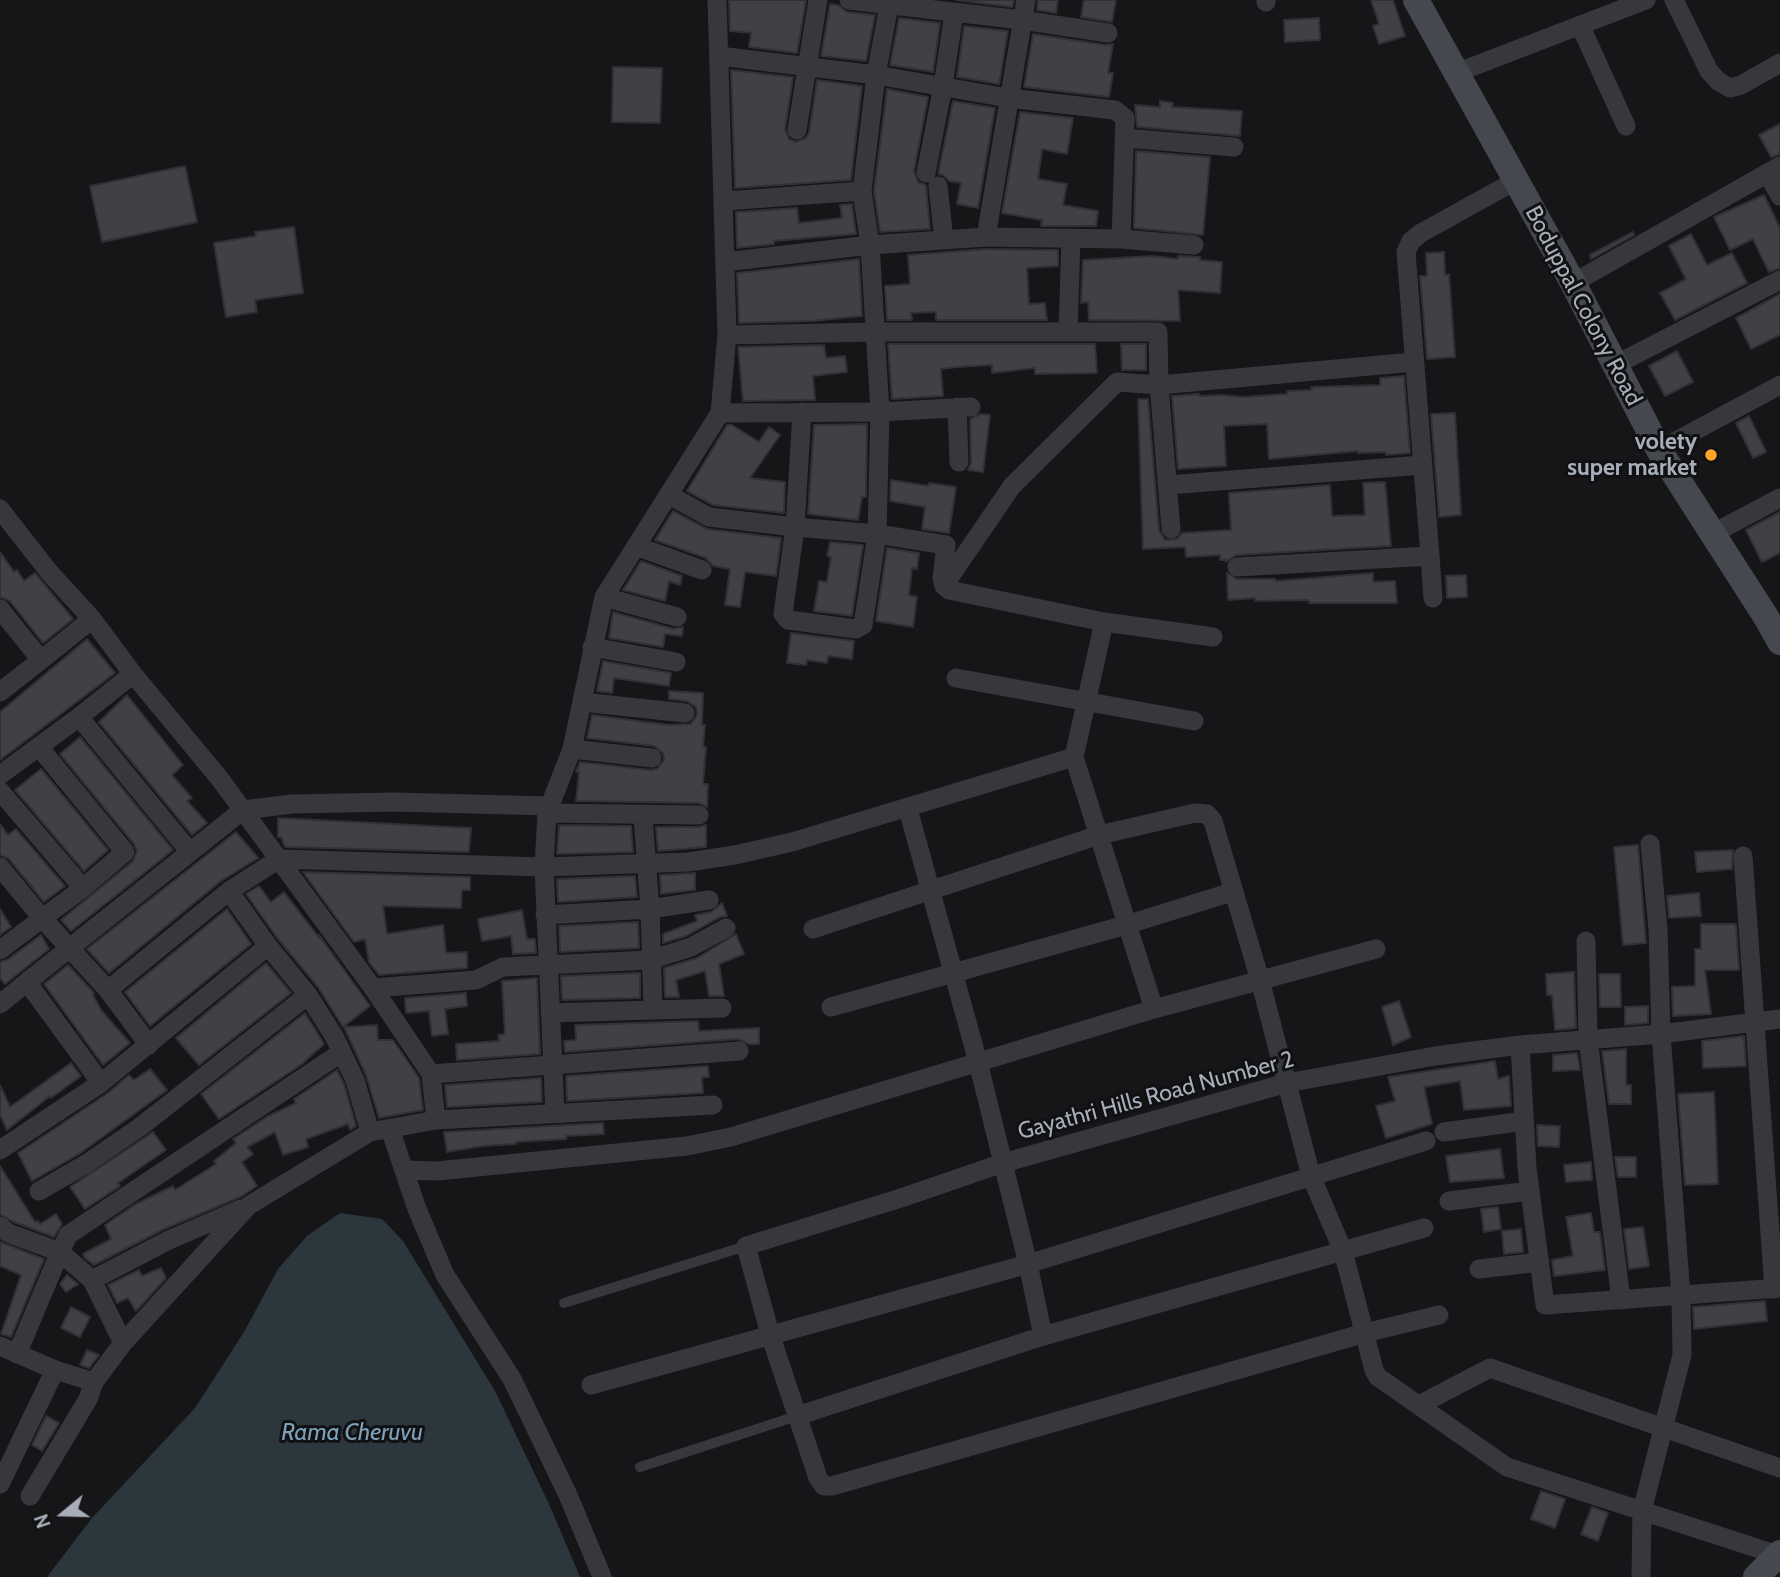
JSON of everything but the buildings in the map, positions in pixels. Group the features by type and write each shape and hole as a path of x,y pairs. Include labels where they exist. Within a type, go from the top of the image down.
{"street":[{"path":"555,1113 544,867 549,810 572,749 604,597 720,413 727,335 717,0"},
{"path":"797,130 818,0"},
{"path":"849,0 890,2 1108,33"},
{"path":"986,237 1026,0"},
{"name":"Boduppal Colony Road","path":"1416,0 1573,283 1659,450 1712,534 1773,613 1780,642"},
{"path":"1456,73 1646,0"},
{"path":"1674,0 1709,71 1718,81 1730,88 1741,85 1780,63"},
{"path":"802,412 795,527 783,614 785,618 856,629 863,625 877,534 880,412 870,245 862,191 876,75 890,2"},
{"path":"944,240 932,179 954,13"},
{"path":"1580,25 1626,126"},
{"path":"719,56 876,75 1008,98 1115,110 1125,118 1121,239"},
{"path":"1124,138 1234,147"},
{"path":"1573,283 1773,169 1780,196"},
{"path":"1433,598 1406,252 1411,241 1421,233 1515,181"},
{"path":"724,201 862,191"},
{"path":"725,262 870,245 986,237 1121,239 1194,245"},
{"path":"1068,332 1071,238"},
{"path":"1615,365 1780,280"},
{"path":"727,335 1158,332 1159,385 1171,529"},
{"path":"944,586 1012,486 1117,382 1159,385 1414,362"},
{"path":"1659,450 1780,385"},
{"path":"720,413 880,412 964,407 959,462"},
{"path":"1168,485 1422,465"},
{"path":"669,495 709,517 877,534 946,545 944,586"},
{"path":"1712,534 1780,498"},
{"path":"0,509 50,573 92,619 243,810 373,988 431,1074 436,1121"},
{"path":"636,546 702,570"},
{"path":"1237,567 1430,556"},
{"path":"944,586 949,590 1104,622 1213,638"},
{"path":"604,597 677,617"},
{"path":"0,608 41,660"},
{"path":"0,692 92,619"},
{"path":"1104,622 1074,757 1154,1009"},
{"path":"592,647 677,662"},
{"path":"83,888 1,776 133,674"},
{"path":"956,678 1194,721"},
{"path":"582,702 685,713"},
{"path":"79,718 190,852"},
{"path":"0,950 83,888 125,852 38,747"},
{"path":"572,749 652,758"},
{"path":"108,990 229,891 279,859 544,867 688,862 736,855 908,809 1074,757"},
{"path":"0,1004 243,810 292,804 394,802 643,816 699,816"},
{"path":"908,809 978,1062 1043,1336"},
{"path":"813,929 1099,835 1195,813 1207,814 1213,821 1260,980 1311,1175 1343,1251 1378,1377 1507,1467 1779,1554 1756,1577"},
{"path":"643,816 650,909 653,1010"},
{"path":"1641,1577 1642,1511 1682,1356 1681,1296 1661,1034 1658,929 1650,844"},
{"path":"1520,1045 1530,1191 1545,1306 1777,1289 1742,856"},
{"path":"0,867 108,990 149,1045"},
{"path":"229,891 268,946 308,995 342,1052 380,1130 404,1170 444,1275 512,1379 568,1495 602,1577"},
{"path":"831,1007 1126,925 1232,892"},
{"path":"545,915 650,909 709,900"},
{"path":"373,988 476,980 503,967 650,960 691,947 726,928"},
{"path":"1586,941 1588,1039 1620,1300"},
{"path":"0,1150 101,1083 268,946"},
{"path":"404,1170 437,1171 687,1146 732,1137 1154,1009 1376,949"},
{"path":"27,982 101,1083"},
{"path":"39,1191 140,1128 308,995"},
{"path":"550,1013 722,1008"},
{"name":"Gayathri Hills Road Number 2","path":"746,1247 1003,1163 1287,1083 1434,1056 1520,1045 1661,1034 1780,1019"},
{"path":"431,1074 738,1051"},
{"path":"94,1382 55,1370 9,1350 68,1235 342,1052"},
{"path":"92,1280 169,1240 248,1206 380,1130 436,1121 713,1105"},
{"path":"1444,1132 1524,1121"},
{"path":"591,1385 1028,1264 1426,1141"},
{"path":"1449,1200 1530,1191"},
{"path":"30,1496 83,1406 94,1382 123,1343 248,1206"},
{"path":"0,1226 8,1233 61,1252 92,1280 123,1343"},
{"path":"797,1416 1043,1336 1424,1228"},
{"path":"746,1247 770,1334 818,1478 824,1486 832,1486 1365,1333 1439,1315"},
{"path":"1479,1269 1540,1262"},
{"path":"1419,1405 1490,1368 1780,1468"},
{"path":"0,1484 55,1370"}],"lane":[{"name":"Gayathri Hills Road Number 2","path":"564,1303 746,1247"},
{"path":"640,1467 797,1416"}],"water":[{"name":"Rama Cheruvu","path":"340,1213 382,1219 403,1241 495,1391 549,1504 580,1577 47,1577 92,1518 195,1408 244,1332 278,1269 307,1236"}],"place":[{"name":"volety super market","path":"1711,455"}]}
